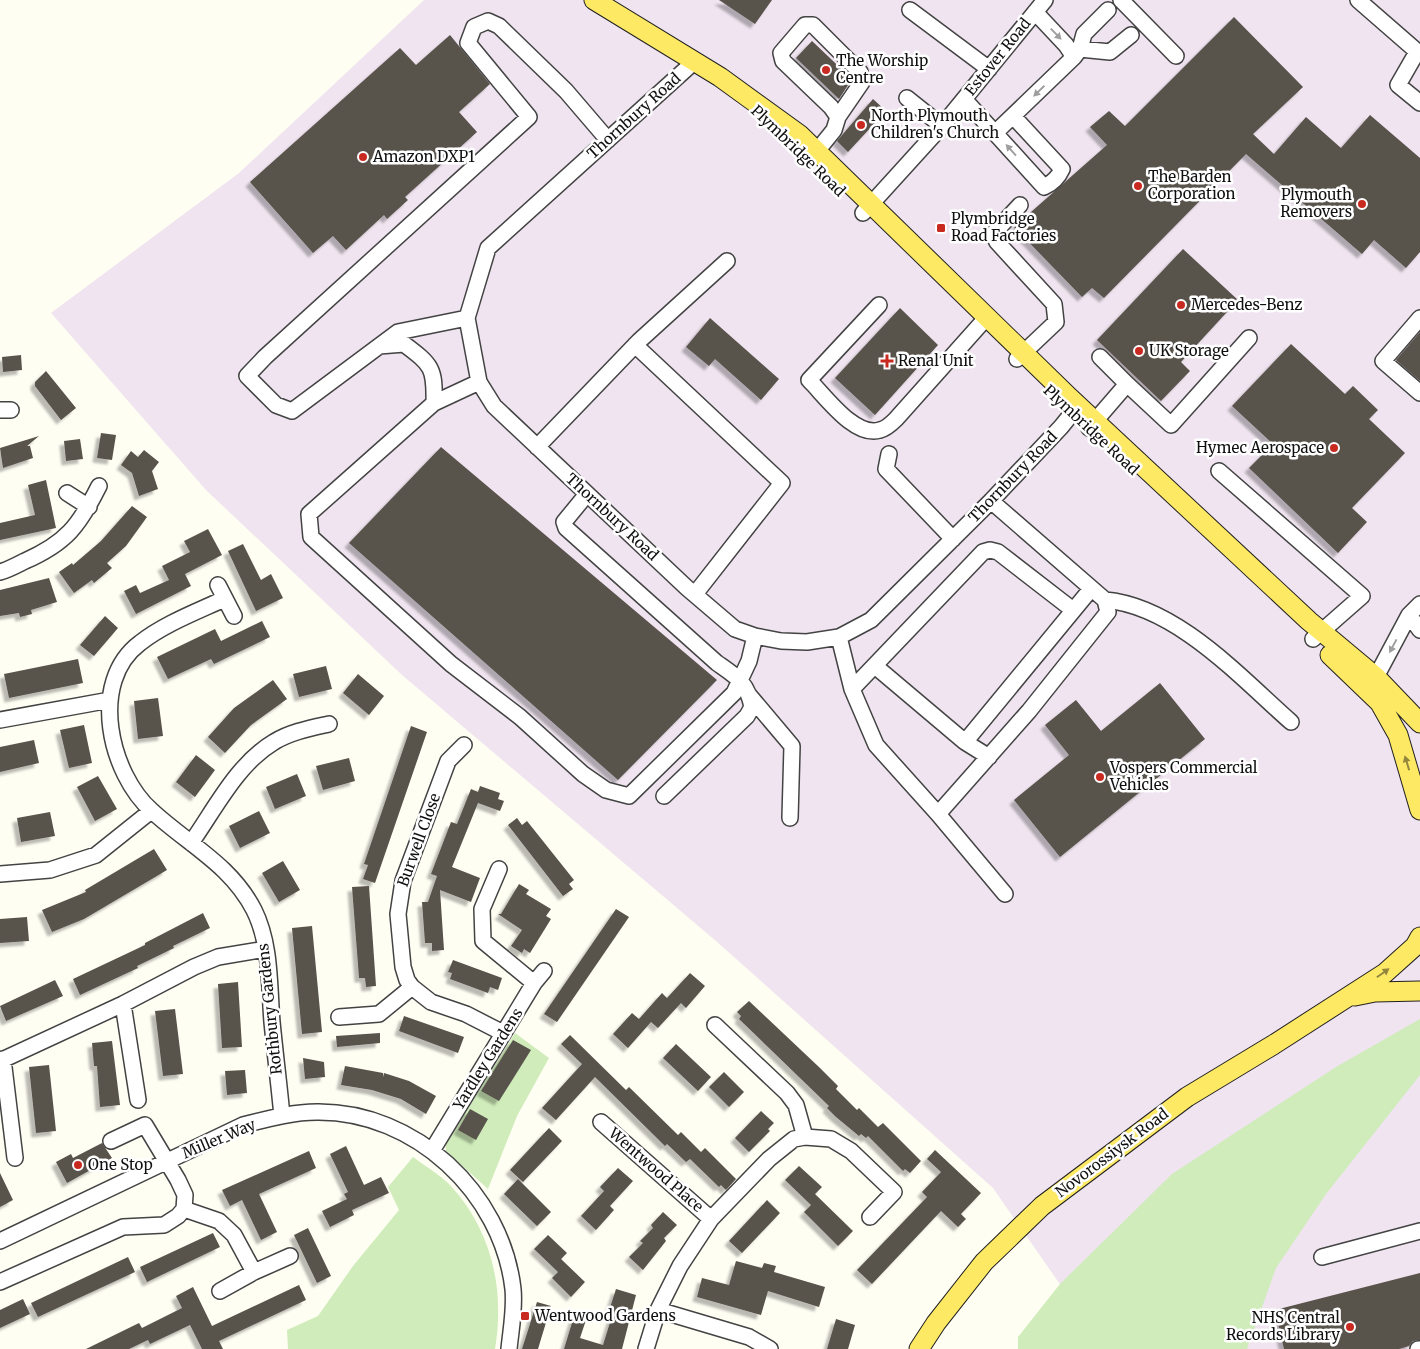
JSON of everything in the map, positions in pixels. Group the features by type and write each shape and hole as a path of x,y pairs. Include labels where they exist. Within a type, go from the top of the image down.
{"main road":[{"name":"Plymbridge Road","path":"594,0 720,77 800,135 817,151 868,209"},
{"name":"Plymbridge Road","path":"720,77 868,209 1075,409 1317,635 1380,703 1398,735 1420,810"},
{"name":"Plymbridge Road","path":"1317,635 1376,677 1420,723"},
{"name":"Novorossiysk Road","path":"919,1349 936,1323 984,1262 1042,1206 1187,1097 1273,1045 1341,999 1385,973 1415,946 1420,937"},
{"name":"Novorossiysk Road","path":"1341,999 1375,992 1420,991"}],"street":[{"name":"Estover Road","path":"868,209 942,126 1045,0"},
{"path":"1121,0 1176,56"},
{"path":"1358,0 1419,53 1398,85 1420,104"},
{"path":"910,10 988,70"},
{"path":"996,132 1077,53 1084,34 1108,10"},
{"path":"1035,12 1066,45 1077,53 1110,52 1131,35"},
{"path":"467,318 398,332 292,411 276,405 247,376 529,117 468,43 474,27 488,21 499,26 566,91 608,140"},
{"path":"817,151 834,130 838,117 862,82 860,72 813,25 805,25 781,53 783,61 831,107 838,117"},
{"name":"Thornbury Road","path":"695,61 488,248 467,318 479,382 494,406 695,594 735,629 755,636 807,642 839,637 871,620 991,501 1075,409"},
{"path":"907,98 942,126"},
{"path":"964,99 1044,187 1058,177 1062,169 1013,116"},
{"path":"1020,205 993,234 997,242 1054,304 1057,313 1056,322 1020,356"},
{"path":"537,447 634,345 727,261"},
{"path":"879,305 809,380 856,428 870,432 883,430 896,419 984,321"},
{"path":"1420,318 1383,361 1420,393"},
{"path":"1100,357 1171,425 1249,338"},
{"path":"379,346 404,344 427,361 435,381 434,403"},
{"path":"634,345 782,483 695,594"},
{"path":"479,382 434,403 309,514 311,537 451,664 520,717 583,774 606,790 629,796 734,693 749,661 755,636"},
{"path":"1092,425 1127,384"},
{"path":"888,454 886,469 952,539"},
{"path":"1219,471 1362,596 1317,635"},
{"path":"0,572 38,555 66,538 89,507 99,486"},
{"path":"68,494 89,507"},
{"path":"587,494 564,522 566,528 718,663 741,680 750,695 792,746 790,818"},
{"path":"991,501 1105,600 1117,601 1145,611 1190,633 1291,722"},
{"path":"852,689 983,552 990,550 998,552 1073,610"},
{"path":"965,742 1091,589"},
{"name":"Rothbury Gardens","path":"234,616 221,592 140,643 119,670 110,700 110,724 122,770 130,787 151,811 228,872 244,891 256,913 266,949 282,1116"},
{"path":"938,814 1072,659 1108,612 1105,600"},
{"path":"1376,677 1409,616 1420,604"},
{"path":"1409,616 1420,630"},
{"path":"839,637 852,689 876,745 938,814 1005,894"},
{"path":"875,666 965,742 988,757"},
{"path":"664,796 747,716 752,707 750,695"},
{"path":"0,720 110,700"},
{"path":"192,843 246,765 258,753 275,741 304,730 329,724"},
{"name":"Burwell Close","path":"464,744 448,761 403,881 398,914 403,967 407,980 412,987 430,1002 466,1014 503,1033"},
{"path":"0,874 50,870 96,855 151,811"},
{"path":"498,869 482,909 483,941 534,983"},
{"path":"15,1158 1,1060 218,957 266,949"},
{"name":"Yardley Gardens","path":"433,1149 534,983 544,971"},
{"path":"339,1017 379,1014 412,987"},
{"path":"122,1004 138,1100"},
{"path":"715,1025 796,1105 805,1137"},
{"name":"Miller Way","path":"0,1241 243,1126 282,1116 318,1112 360,1117 400,1131 433,1149 467,1183 495,1225 511,1273 513,1290 509,1349"},
{"name":"Wentwood Place","path":"601,1122 711,1219"},
{"path":"0,1282 123,1227 164,1225 178,1216 184,1209 185,1195 145,1125 111,1141"},
{"path":"646,1349 658,1310 680,1266 711,1219 779,1149 794,1139 805,1137 831,1139 851,1151 894,1192 870,1216"},
{"path":"184,1209 219,1221 234,1235 254,1272"},
{"path":"1322,1258 1420,1231"},
{"path":"220,1291 254,1272 290,1256"},
{"path":"658,1310 749,1337 770,1349"}],"shaded area":[{"path":"424,0 1420,0 1420,1349 1105,1349 993,1188 716,941 402,675 206,490 51,313 239,173"}],"green space":[{"path":"1420,1019 1420,1075 1326,1194 1276,1268 1247,1349 1018,1349 1018,1337 1060,1284 1172,1174 1336,1067"},
{"path":"515,1033 549,1058 517,1116 488,1189 446,1151 445,1138 454,1131"},
{"path":"413,1157 450,1185 476,1221 485,1241 496,1283 498,1327 495,1349 288,1349 287,1330 318,1316 353,1266 399,1210 388,1187"}],"building":[{"path":"719,0 772,0 755,24"},
{"name":"The Barden Corporation","path":"1234,17 1303,87 1253,134 1274,154 1306,117 1341,148 1370,115 1420,158 1420,252 1406,268 1374,240 1362,254 1246,154 1104,298 1092,288 1082,297 1014,227 1107,145 1090,127 1109,111 1125,126"},
{"name":"Amazon DXP1","path":"450,35 490,84 459,112 477,132 405,197 408,200 387,219 384,215 346,250 333,236 313,253 250,182 400,48 416,65"},
{"name":"The Worship Centre","path":"812,41 852,79 839,99 796,58"},
{"name":"North Plymouth Children's Church","path":"873,99 886,111 848,152 837,141"},
{"name":"Mercedes-Benz","path":"1183,249 1238,300 1181,362 1190,371 1161,401 1097,340"},
{"name":"Renal Unit","path":"900,308 938,345 875,415 835,378"},
{"path":"710,318 779,379 761,400 715,359 709,366 686,347"},
{"path":"1420,332 1420,381 1396,360"},
{"name":"Hymec Aerospace","path":"1291,344 1345,394 1353,386 1378,410 1369,419 1405,453 1352,508 1367,522 1338,553 1249,468 1273,444 1232,406"},
{"path":"21,355 22,370 3,372 2,357"},
{"path":"46,371 76,408 61,420 35,386 35,382"},
{"path":"101,433 116,435 112,460 97,458"},
{"path":"39,436 27,446 30,446 33,458 3,468 0,448"},
{"path":"80,439 83,459 66,461 64,441"},
{"path":"441,447 717,680 618,780 349,543"},
{"path":"144,450 159,462 152,471 158,489 139,496 132,473 121,465 131,451 138,457"},
{"path":"46,480 56,528 0,540 0,523 35,515 28,485"},
{"path":"132,506 147,517 126,546 107,563 112,568 94,583 92,580 74,593 59,572 72,563 73,565 101,541"},
{"path":"208,529 222,555 185,574 191,586 136,614 124,591 136,585 140,593 169,580 162,566 190,552 184,541"},
{"path":"243,544 261,580 271,574 283,598 256,611 228,551"},
{"path":"49,578 57,602 31,610 32,614 20,617 19,613 0,616 0,590"},
{"path":"105,616 118,628 94,656 80,645"},
{"path":"262,621 270,637 214,664 211,659 168,679 157,657 215,629 221,641"},
{"path":"78,659 83,683 9,698 4,674"},
{"path":"326,666 332,689 299,697 293,674"},
{"path":"358,674 384,696 369,715 343,693"},
{"path":"273,680 287,699 251,725 225,753 208,737 234,708"},
{"name":"Vospers Commercial Vehicles","path":"1160,683 1205,739 1060,857 1014,800 1069,755 1045,725 1076,700 1101,731"},
{"path":"158,698 163,736 138,739 134,701"},
{"path":"84,725 92,763 69,768 60,730"},
{"path":"411,726 427,732 375,883 363,879 368,865 364,864"},
{"path":"34,740 39,763 0,772 0,747"},
{"path":"196,755 215,770 195,797 176,782"},
{"path":"349,758 355,781 323,790 316,766"},
{"path":"297,774 306,796 275,809 266,787"},
{"path":"98,776 117,809 95,821 77,787"},
{"path":"480,786 500,793 498,799 504,801 500,811 478,803 452,867 480,878 471,902 440,890 444,950 432,951 432,943 425,943 422,902 428,902 437,876 431,874 451,822 457,824 471,789 478,792"},
{"path":"259,811 270,833 240,848 229,826"},
{"path":"50,812 55,836 21,842 17,818"},
{"path":"517,818 522,825 527,821 574,880 569,884 573,889 563,896 508,825"},
{"path":"154,849 167,870 84,919 52,932 42,910 86,892 85,890"},
{"path":"283,861 300,890 279,902 262,873"},
{"path":"519,884 529,890 526,894 551,909 546,916 551,919 530,953 524,949 522,953 511,946 522,930 498,914 501,914"},
{"path":"369,886 376,986 366,987 365,978 359,978 352,887"},
{"path":"616,909 629,917 557,1022 544,1014"},
{"path":"203,913 210,928 137,966 138,968 80,995 73,979 145,945 145,943"},
{"path":"27,917 29,941 0,943 0,919"},
{"path":"312,926 322,1032 302,1034 292,928"},
{"path":"453,960 502,978 498,990 490,987 488,993 450,979 452,973 448,972"},
{"path":"690,973 705,986 686,1008 681,1003 658,1028 651,1022 628,1048 613,1034 632,1013 639,1019 662,993 667,998"},
{"path":"55,980 63,996 6,1021 0,1006"},
{"path":"238,982 242,1047 222,1048 218,984"},
{"path":"749,1001 838,1086 836,1089 857,1110 859,1108 878,1127 883,1123 921,1161 910,1173 905,1169 903,1171 868,1136 866,1138 861,1134 859,1136 836,1117 827,1108 829,1106 739,1019 741,1016 737,1012"},
{"path":"175,1009 183,1074 163,1076 155,1011"},
{"path":"404,1016 464,1037 458,1053 399,1031"},
{"path":"380,1033 380,1043 337,1047 336,1036"},
{"path":"570,1035 626,1090 629,1087 678,1135 681,1132 701,1152 705,1148 736,1179 726,1190 721,1185 719,1187 690,1159 686,1162 667,1144 665,1146 595,1077 556,1120 542,1108 582,1064 561,1044"},
{"path":"513,1040 531,1050 499,1101 481,1091"},
{"path":"112,1041 120,1105 100,1107 97,1066 94,1066 92,1043"},
{"path":"676,1044 711,1077 698,1091 663,1058"},
{"path":"303,1058 324,1062 325,1077 305,1079"},
{"path":"49,1065 56,1131 36,1133 29,1067"},
{"path":"345,1066 383,1073 383,1077 384,1073 409,1081 436,1096 426,1114 401,1099 372,1090 341,1085"},
{"path":"245,1070 247,1093 227,1095 225,1071"},
{"path":"724,1072 744,1092 729,1107 709,1087"},
{"path":"470,1109 488,1119 476,1140 458,1130"},
{"path":"761,1111 774,1123 768,1129 770,1131 749,1152 735,1138"},
{"path":"549,1128 562,1141 523,1182 510,1170"},
{"name":"One Stop","path":"102,1143 112,1158 67,1183 56,1162 71,1154 73,1158"},
{"path":"346,1146 364,1185 381,1177 389,1193 352,1210 354,1215 330,1227 322,1211 347,1199 344,1194 348,1192 330,1154"},
{"path":"935,1150 981,1193 961,1214 966,1219 958,1227 941,1211 872,1284 857,1270 927,1197 922,1192 941,1172 927,1159"},
{"path":"309,1151 316,1168 259,1194 277,1232 261,1240 242,1200 230,1206 222,1190"},
{"path":"799,1166 822,1187 815,1194 853,1231 838,1246 804,1212 811,1205 785,1180"},
{"path":"618,1168 633,1181 610,1206 614,1210 596,1230 581,1216 604,1191 600,1187"},
{"path":"0,1173 13,1200 0,1207"},
{"path":"518,1179 551,1212 537,1226 504,1194"},
{"path":"767,1200 780,1213 742,1253 729,1241"},
{"path":"663,1212 677,1225 664,1238 666,1241 643,1270 629,1257 643,1243 640,1241 653,1228 651,1225"},
{"path":"308,1228 331,1276 317,1283 294,1235"},
{"path":"213,1233 220,1247 147,1282 140,1267"},
{"path":"548,1235 567,1253 561,1259 585,1282 571,1297 552,1278 558,1272 534,1249"},
{"path":"128,1257 135,1272 38,1317 31,1303"},
{"path":"736,1261 762,1268 764,1263 776,1266 774,1272 825,1287 819,1307 768,1291 761,1315 697,1297 702,1278 729,1285"},
{"name":"NHS Central Records Library","path":"1420,1273 1420,1340 1413,1341 1409,1346 1399,1349 1284,1349 1275,1310"},
{"path":"299,1285 306,1300 219,1341 223,1349 202,1349 190,1325 150,1344 148,1340 129,1349 86,1349 139,1323 142,1328 182,1308 176,1296 193,1287 212,1326"},
{"path":"616,1289 636,1295 622,1349 564,1349 575,1313 587,1317 580,1338 603,1345 612,1316 608,1314"},
{"path":"23,1299 30,1314 0,1328 0,1310"},
{"path":"537,1302 551,1306 538,1349 522,1349"},
{"path":"836,1319 855,1325 848,1349 827,1349"}],"place":[{"name":"The Worship Centre","path":"826,70"},
{"name":"North Plymouth Children's Church","path":"861,125"},
{"name":"Amazon DXP1","path":"363,157"},
{"name":"The Barden Corporation","path":"1138,186"},
{"name":"Plymouth Removers","path":"1362,204"},
{"name":"Plymbridge Road Factories","path":"941,228"},
{"name":"Mercedes-Benz","path":"1181,305"},
{"name":"UK Storage","path":"1139,351"},
{"name":"Renal Unit","path":"887,361"},
{"name":"Hymec Aerospace","path":"1334,448"},
{"name":"Vospers Commercial Vehicles","path":"1100,777"},
{"name":"One Stop","path":"78,1165"},
{"name":"Wentwood Gardens","path":"525,1316"},
{"name":"NHS Central Records Library","path":"1350,1327"}]}
